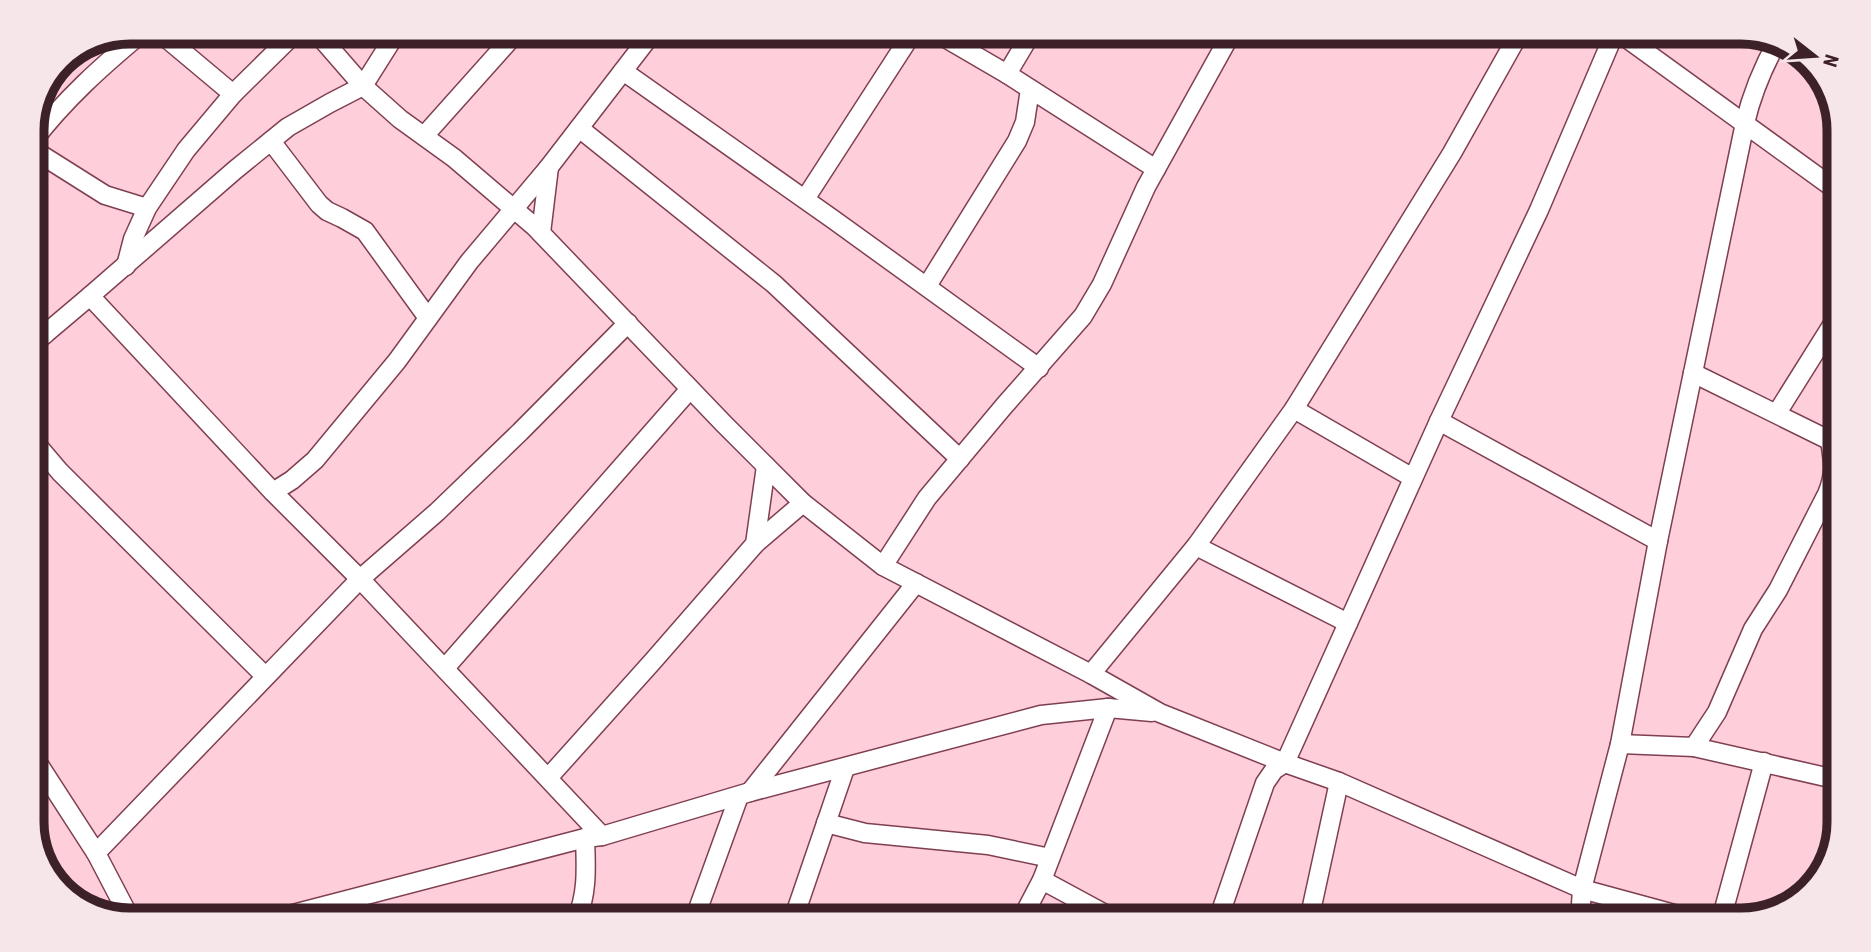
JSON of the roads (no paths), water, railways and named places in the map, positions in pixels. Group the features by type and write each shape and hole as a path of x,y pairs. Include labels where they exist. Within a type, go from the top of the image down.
{"street":[{"path":"44,127 67,99 130,44"},
{"path":"173,44 233,94"},
{"path":"126,266 133,239 147,208 186,150 233,94 284,44"},
{"path":"326,44 363,86 400,119 454,158 541,233 803,503 883,566 1091,674 1160,713 1339,782 1582,889 1652,908"},
{"path":"44,334 288,127 363,86 389,44"},
{"path":"424,136 506,44"},
{"path":"273,492 315,460 397,361 469,262 549,167 644,44"},
{"path":"805,199 905,44"},
{"path":"956,44 1156,169"},
{"path":"1007,74 1025,44"},
{"path":"883,566 927,498 1083,316 1146,187 1225,44"},
{"path":"1091,674 1196,546 1294,409 1452,153 1513,44"},
{"path":"1222,908 1265,783 1274,770 1285,763 1612,44"},
{"path":"1634,44 1827,182"},
{"path":"1762,69 1765,48"},
{"path":"1581,908 1582,889 1620,744 1658,541 1750,98 1772,50"},
{"path":"623,71 1039,368"},
{"path":"927,286 1017,141 1025,122 1030,89"},
{"path":"579,128 774,284 960,459"},
{"path":"271,141 319,204 365,232 428,318"},
{"path":"44,157 105,195 147,208"},
{"path":"541,233 549,167"},
{"path":"90,296 273,492 360,579 548,778 593,837 586,887 580,908"},
{"path":"96,853 360,579 437,512 628,323"},
{"path":"1777,413 1827,333"},
{"path":"1693,373 1827,438"},
{"path":"445,668 690,389"},
{"path":"1294,409 1413,478"},
{"path":"1439,421 1658,541"},
{"path":"44,453 265,676"},
{"path":"754,544 766,466"},
{"path":"1694,747 1717,712 1753,629 1778,590 1827,496"},
{"path":"548,778 754,544 803,503"},
{"path":"1196,546 1348,623"},
{"path":"699,908 745,794 916,583"},
{"path":"318,908 593,837 1041,715 1108,708 1160,713"},
{"path":"1027,908 1042,880 1108,708"},
{"path":"1620,744 1694,747 1827,777"},
{"path":"1724,908 1764,762"},
{"path":"797,908 845,768"},
{"path":"44,773 96,853 125,908"},
{"path":"1312,908 1339,782"},
{"path":"826,823 865,833 988,845 1050,858"},
{"path":"1042,880 1094,908"}]}
